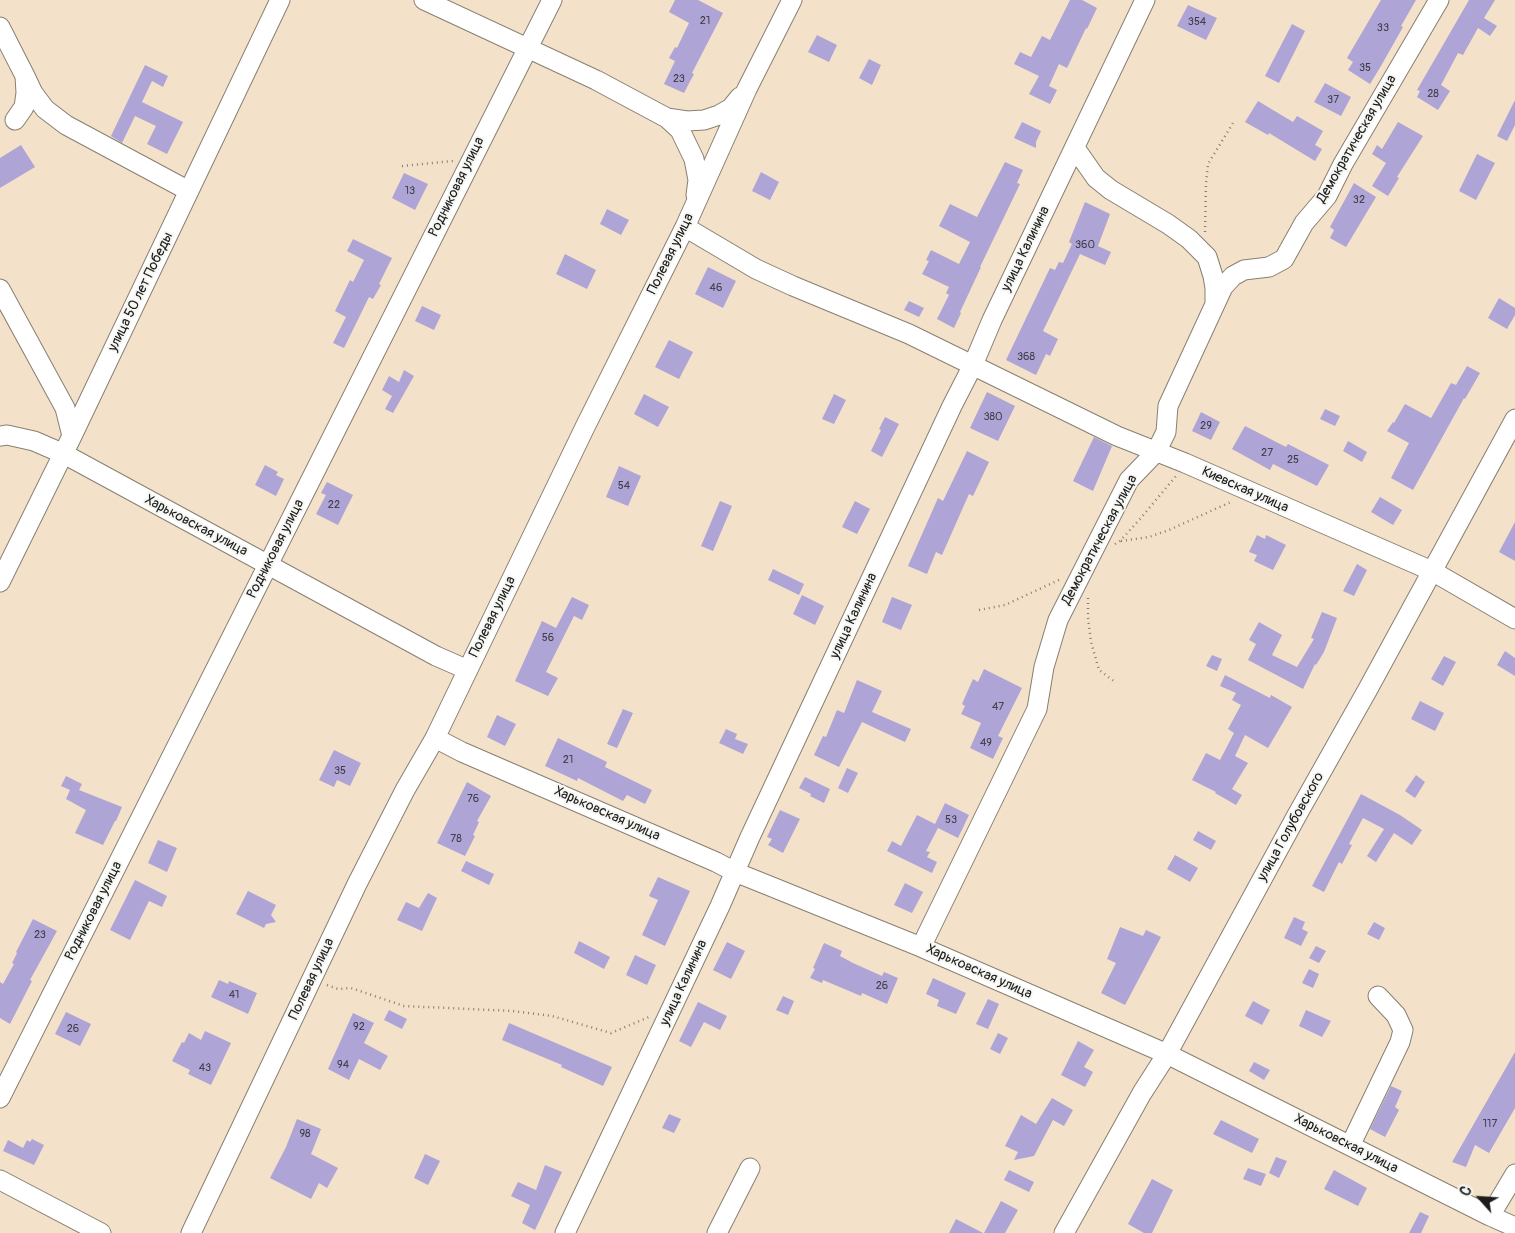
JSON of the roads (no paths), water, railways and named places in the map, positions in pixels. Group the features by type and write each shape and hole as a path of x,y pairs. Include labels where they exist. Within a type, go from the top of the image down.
{"street":[{"name":"улица 50 лет Победы","path":"0,582 64,454 280,0"},
{"path":"424,0 596,80 667,118 680,130 694,159 698,180 696,203"},
{"name":"Родниковая улица","path":"0,1098 552,0"},
{"name":"Полевая улица","path":"191,1233 361,876 405,790 435,738 585,427 685,227 747,89 792,0"},
{"name":"улица Калинина","path":"565,1233 973,365 992,320 1145,0"},
{"name":"Демократическая улица","path":"921,947 1037,709 1044,667 1058,620 1129,480 1156,452 1166,432 1168,406 1223,287 1233,276 1244,270 1269,267 1284,259 1304,223 1327,196 1343,164 1438,0"},
{"path":"0,27 33,93 46,109 66,125 189,190"},
{"path":"7,124 24,107 26,93 25,76"},
{"path":"667,118 696,121 720,116 731,108 747,89"},
{"path":"7,124 29,112 46,109"},
{"path":"1075,148 1096,178 1119,195 1168,224 1189,239 1207,257 1214,276 1214,305"},
{"name":"Киевская улица","path":"685,227 756,269 909,334 1117,436 1184,463 1432,571 1515,619"},
{"path":"0,289 64,408 72,436"},
{"name":"улица Голубовского","path":"1064,1233 1142,1093 1167,1054 1515,419"},
{"name":"Харьковская улица","path":"0,436 7,435 34,441 64,454 436,656 468,670"},
{"path":"1117,436 1125,447 1129,459 1129,480"},
{"name":"Харьковская улица","path":"435,738 471,756 716,862 735,872 921,947 1167,1054 1515,1227"},
{"path":"1350,1146 1400,1042 1403,1030 1396,1015 1378,996"},
{"path":"717,1233 750,1168"},
{"path":"1490,1216 1515,1174"},
{"path":"0,1180 101,1233"}]}
